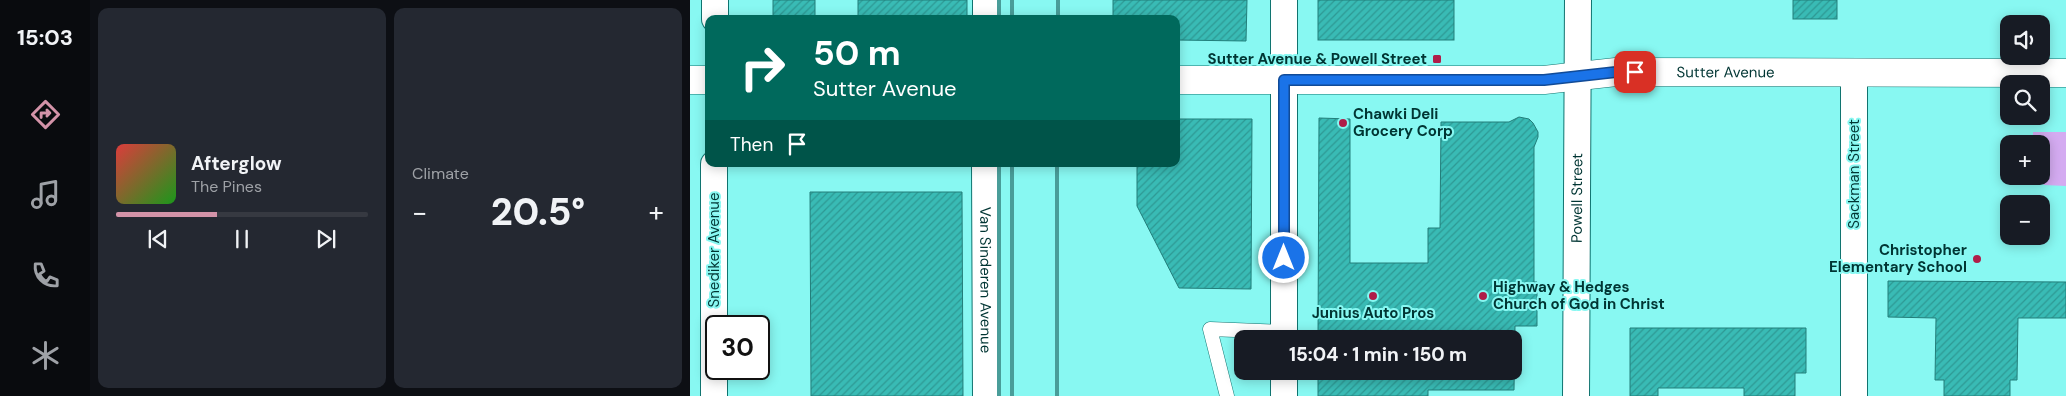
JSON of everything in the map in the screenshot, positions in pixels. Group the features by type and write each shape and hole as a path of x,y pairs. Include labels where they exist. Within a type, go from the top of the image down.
{"street":[{"path":"715,0 715,15"},
{"path":"986,0 986,15"},
{"path":"1284,0 1284,330"},
{"name":"Powell Street","path":"1576,396 1578,0"},
{"name":"Sutter Avenue","path":"1180,80 1544,80 1616,72 2066,73"},
{"name":"Sackman Street","path":"1854,72 1854,396"},
{"path":"690,80 705,80"},
{"name":"Snediker Avenue","path":"714,167 714,396"},
{"name":"Van Sinderen Avenue","path":"985,167 986,396"},
{"path":"1284,380 1284,396"}],"lane":[{"path":"1227,396 1210,329 1234,331"}],"shaded area":[{"path":"2033,132 2066,132 2066,186 2044,185 2050,185 2050,135 2033,135"}],"building":[{"path":"773,0 815,0 815,15 773,15"},
{"path":"858,0 967,0 967,15 858,15"},
{"path":"1113,0 1247,0 1246,41 1180,40 1180,15 1113,15"},
{"path":"1318,0 1454,0 1454,40 1318,40"},
{"path":"1793,0 1837,0 1837,19 1793,19"},
{"path":"1519,117 1529,119 1538,132 1534,147 1534,282 1537,282 1537,326 1515,326 1515,330 1318,330 1319,118 1350,119 1350,263 1428,263 1428,228 1440,228 1441,122 1509,122"},
{"path":"1180,119 1252,119 1251,289 1179,288 1137,206 1137,167 1180,167"},
{"path":"810,192 962,192 963,396 811,396"},
{"path":"1888,281 2066,282 2066,318 2018,318 2017,380 2010,380 2010,396 1944,396 1944,380 1935,380 1936,318 1888,317"},
{"path":"1630,328 1806,328 1806,373 1795,373 1795,396 1744,396 1744,388 1658,388 1658,396 1630,396"},
{"path":"1318,380 1514,380 1514,390 1428,390 1428,396 1318,396"}],"railway":[{"path":"999,0 999,15"},
{"path":"1012,0 1012,15"},
{"path":"1058,0 1058,15"},
{"path":"999,167 999,396"},
{"path":"1012,167 1012,396"},
{"path":"1057,167 1057,396"}],"place":[{"name":"Sutter Avenue & Powell Street","path":"1437,59"},
{"name":"Chawki Deli Grocery Corp","path":"1343,123"},
{"name":"Christopher Elementary School","path":"1977,259"},
{"name":"Junius Auto Pros","path":"1373,296"},
{"name":"Highway & Hedges Church of God in Christ","path":"1483,296"}],"route":[{"path":"1284,258 1284,80 1544,80 1616,72 1635,72"}]}
